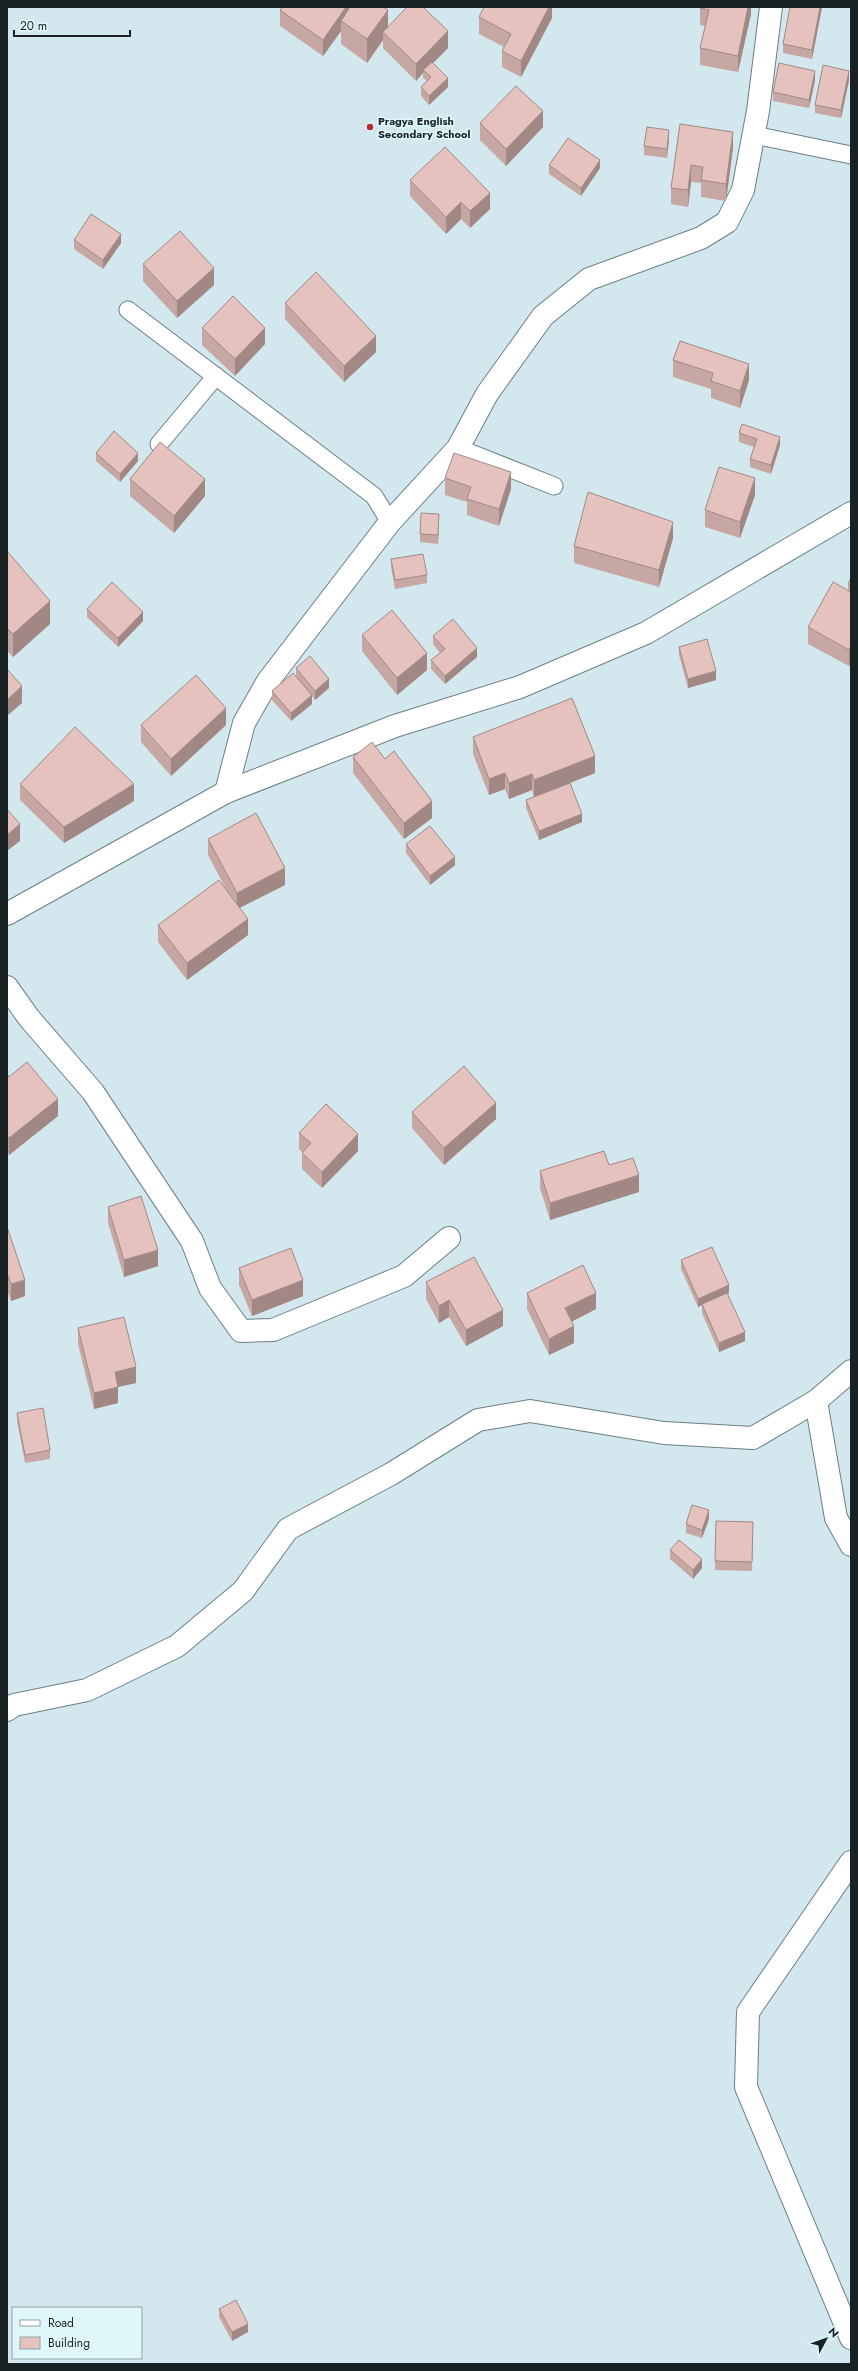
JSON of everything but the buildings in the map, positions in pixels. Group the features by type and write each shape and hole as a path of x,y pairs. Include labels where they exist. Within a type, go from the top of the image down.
{"street":[{"path":"226,792 244,723 268,681 390,522 458,448 487,394 543,316 589,279 701,238 727,222 743,190 754,135 770,7"},
{"path":"7,914 226,792 395,726 520,687 646,633 851,513"},
{"path":"7,986 29,1018 93,1092 192,1240 210,1288 242,1331 273,1330 404,1276 449,1238"},
{"path":"7,1710 14,1705 87,1690 177,1646 243,1591 288,1529 391,1474 478,1420 530,1411 664,1433 753,1438 816,1401 851,1371"},
{"path":"816,1401 836,1518 851,1544"},
{"path":"851,1862 748,2012 746,2087 851,2338"}],"lane":[{"path":"754,135 851,155"},
{"path":"128,310 374,496 390,522"},
{"path":"159,444 216,376"},
{"path":"458,448 554,486"}],"place":[{"name":"Pragya English Secondary School","path":"370,127"}]}
